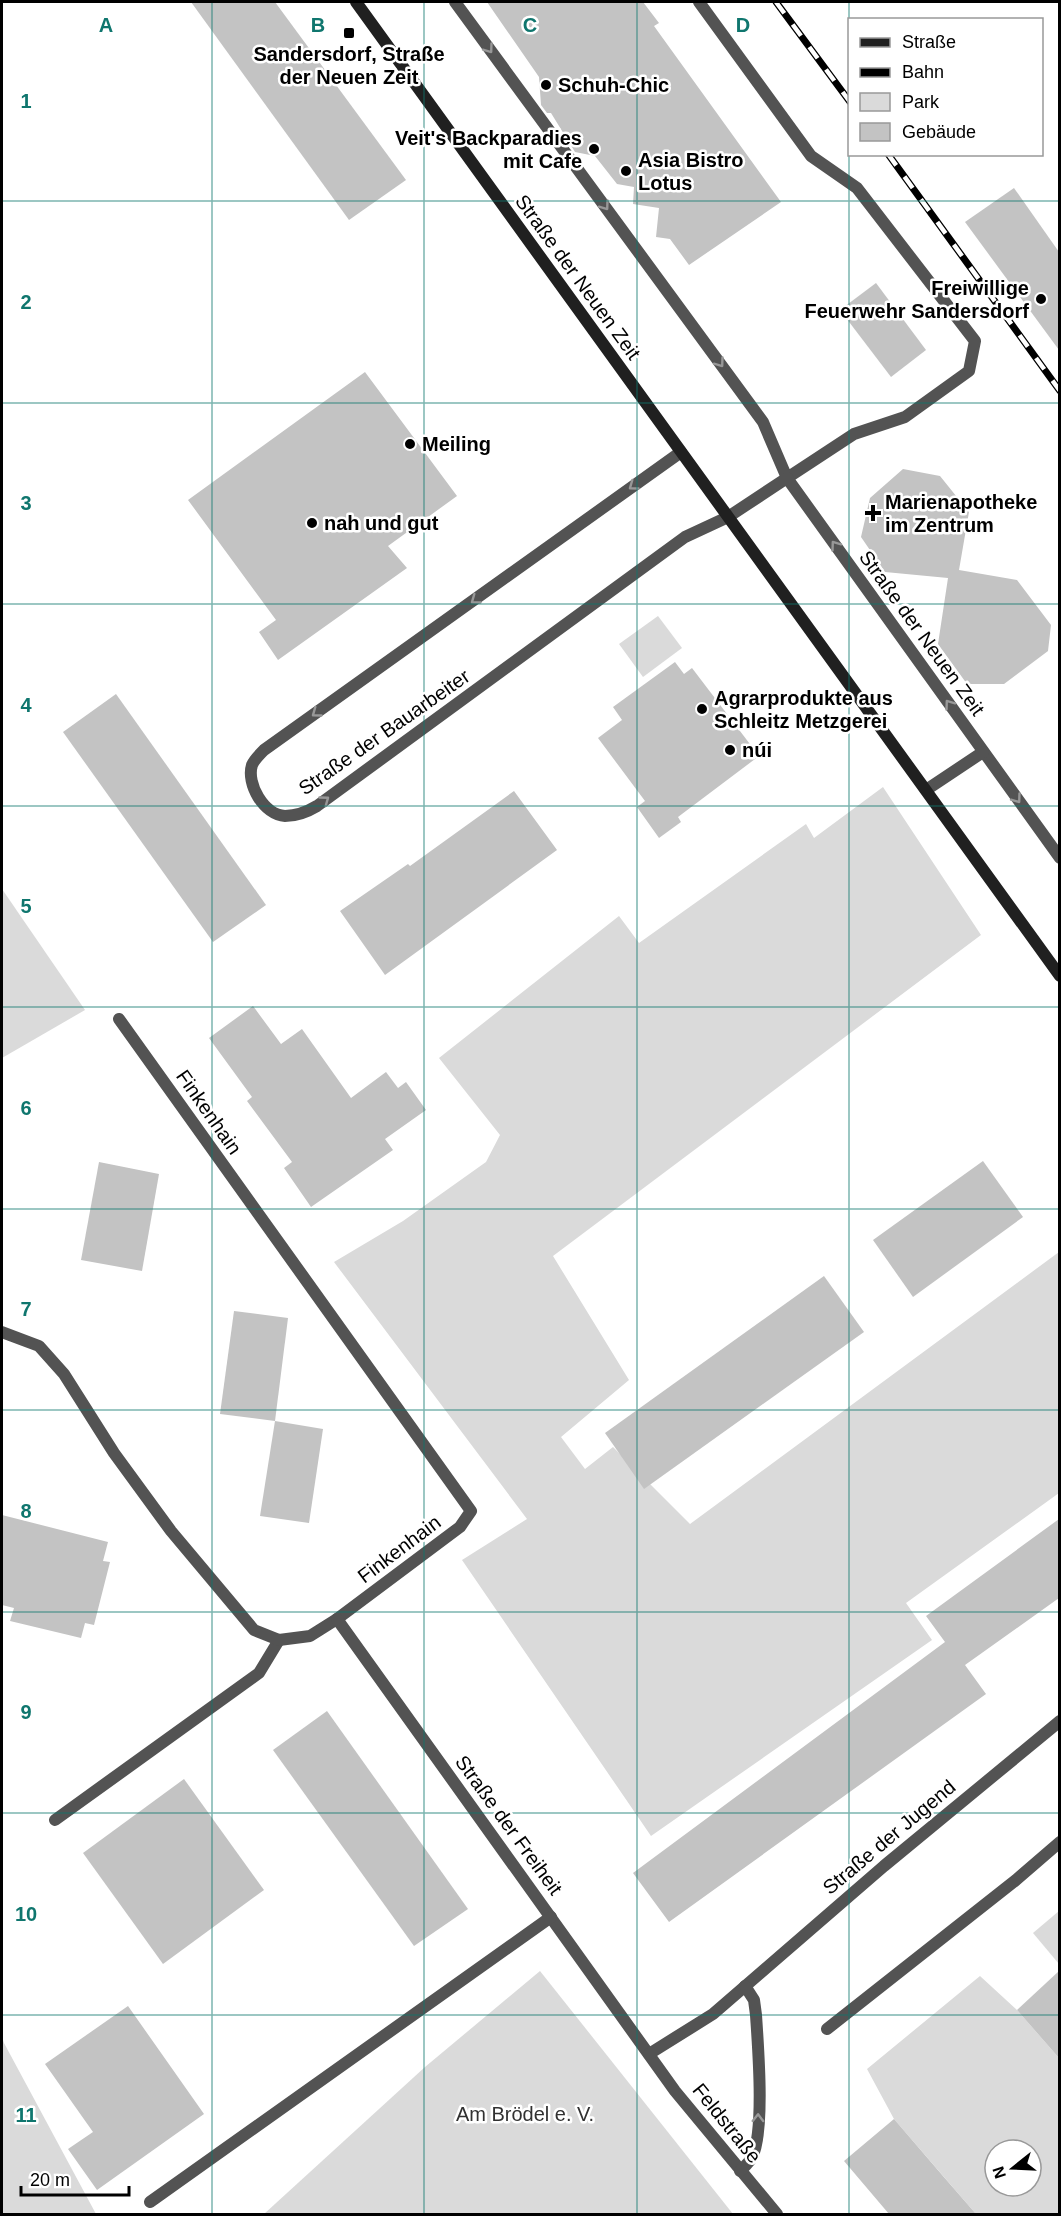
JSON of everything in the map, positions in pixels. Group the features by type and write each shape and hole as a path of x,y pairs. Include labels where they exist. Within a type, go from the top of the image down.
{"street":[{"name":"Straße der Neuen Zeit","path":"356,2 1059,976"},
{"name":"Straße der Neuen Zeit","path":"455,2 763,422 787,478 1059,858"},
{"path":"699,2 811,156 857,188 975,341 969,371 905,417 854,434 728,517"},
{"name":"Straße der Bauarbeiter","path":"681,452 264,750 252,763 251,778 256,794 268,809 283,816 301,814 317,806 685,537 728,517"},
{"path":"926,790 982,752"},
{"name":"Finkenhain","path":"119,1019 471,1511 460,1527 337,1619 310,1636 279,1640"},
{"path":"2,1332 39,1346 64,1374 114,1453 171,1531 254,1630 279,1640 259,1673 55,1820"},
{"name":"Straße der Freiheit","path":"337,1619 649,2054"},
{"name":"Straße der Jugend","path":"649,2054 713,2014 884,1866 1059,1720"},
{"path":"827,2029 1016,1880 1059,1842"},
{"path":"150,2202 551,1917"},
{"path":"740,2171 752,2157 757,2141 758,2116 756,2015 754,2000 745,1986"},
{"name":"Feldstraße","path":"649,2054 740,2171 777,2214"}],"green space":[{"path":"658,616 682,648 643,677 619,644"},
{"path":"883,787 981,935 553,1256 629,1380 561,1437 585,1469 613,1447 690,1524 1059,1252 1059,1493 906,1603 932,1640 651,1836 462,1560 527,1519 334,1262 403,1221 486,1162 500,1135 439,1058 619,916 639,943 806,824 814,838"},
{"path":"2,889 85,1010 2,1058"},
{"path":"1059,1911 1059,1964 1033,1933"},
{"name":"Am Brödel e. V.","path":"540,1971 733,2214 264,2214 425,2067"},
{"path":"980,1976 1017,2010 1059,2058 1059,2214 976,2214 894,2119 867,2069"},
{"path":"2,2037 4,2043 96,2214 2,2214"}],"building":[{"path":"191,2 275,2 406,180 349,220"},
{"path":"487,2 643,2 659,23 654,26 781,202 689,265 670,239 656,237 659,208 633,204 634,187 617,184 595,156 575,152 551,113 547,113 541,105 539,77"},
{"name":"Freiwillige Feuerwehr Sandersdorf","path":"1014,188 1059,252 1059,350 965,222"},
{"path":"876,283 926,350 891,377 840,310"},
{"name":"nah und gut","path":"365,372 457,496 388,546 407,568 278,660 259,632 276,620 188,500"},
{"path":"903,469 940,476 969,512 959,570 1017,580 1051,625 1048,651 1004,684 967,684 938,644 948,578 885,572 861,537 870,498"},
{"path":"675,662 684,674 692,668 759,756 678,817 681,822 659,838 637,807 645,801 598,738 622,720 613,707"},
{"path":"116,694 266,905 213,942 63,732"},
{"path":"514,791 557,850 385,975 340,911 408,864 410,866"},
{"path":"253,1006 281,1044 302,1029 351,1098 386,1072 398,1088 406,1082 426,1110 385,1139 393,1150 311,1207 284,1168 292,1162 247,1101 252,1097 209,1038"},
{"path":"983,1161 1023,1217 913,1297 873,1240"},
{"path":"99,1162 159,1174 142,1271 81,1260"},
{"path":"824,1276 864,1332 644,1489 605,1433"},
{"path":"234,1311 288,1318 275,1421 220,1414"},
{"path":"275,1421 323,1429 309,1523 260,1516"},
{"path":"2,1515 108,1542 103,1561 110,1562 94,1625 85,1623 81,1638 10,1621 14,1608 2,1605"},
{"path":"1059,1519 1059,1598 965,1665 986,1694 669,1922 633,1873 945,1642 926,1616"},
{"path":"327,1711 468,1909 414,1946 273,1750"},
{"path":"184,1779 264,1890 163,1964 83,1853"},
{"path":"1059,1971 1059,2058 1017,2010"},
{"path":"128,2006 204,2114 97,2190 68,2149 93,2132 45,2064"},
{"path":"894,2119 976,2214 889,2214 844,2161"}],"railway":[{"path":"776,2 848,99"},
{"path":"889,156 1060,391"}],"place":[{"name":"Sandersdorf, Straße der Neuen Zeit","path":"349,33"},
{"name":"Schuh-Chic","path":"546,85"},
{"name":"Veit's Backparadies mit Cafe","path":"594,149"},
{"name":"Asia Bistro Lotus","path":"626,171"},
{"name":"Freiwillige Feuerwehr Sandersdorf","path":"1041,299"},
{"name":"Meiling","path":"410,444"},
{"name":"Marienapotheke im Zentrum","path":"873,513"},
{"name":"nah und gut","path":"312,523"},
{"name":"Agrarprodukte aus Schleitz Metzgerei","path":"702,709"},
{"name":"núi","path":"730,750"}]}
